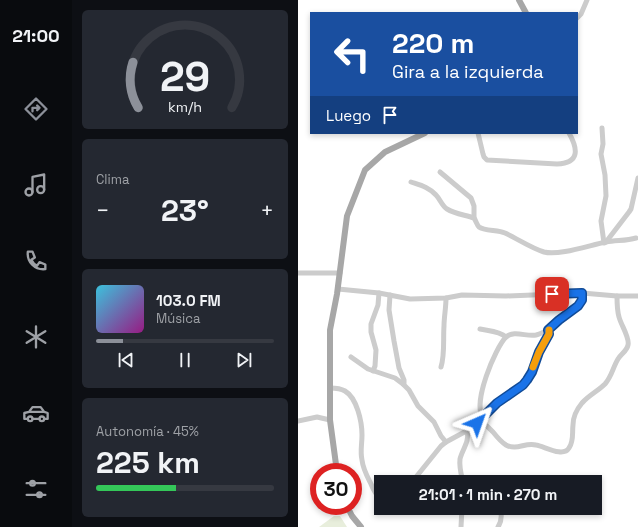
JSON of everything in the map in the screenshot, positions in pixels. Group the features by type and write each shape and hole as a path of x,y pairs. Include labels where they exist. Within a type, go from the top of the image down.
{"main road":[{"path":"519,0 525,12"},
{"path":"336,463 330,420 330,330 338,289 348,216 365,170 385,152 423,134"},
{"path":"352,515 361,527"}],"street":[{"path":"578,17 581,14 587,0"},
{"path":"602,128 603,144 601,154 605,176 606,196 601,221 605,242"},
{"path":"478,134 484,157 487,160 557,164 568,162 575,154 574,141 570,134"},
{"path":"440,172 471,198 474,206 474,218 482,229 501,231 546,252 562,252 605,242 624,241 637,238"},
{"path":"605,242 631,209 638,178"},
{"path":"411,182 432,190 445,208 449,211 474,218"},
{"path":"298,273 340,273"},
{"path":"338,289 379,293 410,299 582,293 638,296"},
{"path":"373,371 375,366 376,350 372,336 371,324 378,304 379,293"},
{"path":"582,293 582,300 578,306 548,330 530,336 512,334 506,337 493,356 486,374 480,408 481,414 482,418 500,441 510,447 517,448 532,444 558,452 567,451 572,444 573,420 578,407 606,383 617,360 628,347 628,339 617,310 617,296"},
{"path":"390,295 389,310 392,332 399,368 404,380 403,384"},
{"path":"441,368 444,352 446,298"},
{"path":"480,329 497,332 506,337"},
{"path":"418,475 441,446 467,431 497,403 523,385 532,372 539,352 549,334 548,330"},
{"path":"351,357 373,371 396,378 403,384 409,390 418,406 434,422 441,436 446,442"},
{"path":"330,388 344,390 353,398 359,415 361,427 361,455 363,467 374,491"},
{"path":"298,421 316,417 330,420"},
{"path":"461,475 460,465 461,455 468,439 467,431"},
{"path":"461,527 462,515"},
{"path":"498,527 502,515"}],"green space":[{"path":"334,516 340,516 347,527 319,527"}],"slow traffic":[{"path":"533,367 536,357 550,332 549,330"}],"route":[{"path":"477,423 490,409 523,385 529,378 536,357 550,332 548,330 578,306 582,300 582,293 552,294"}]}
